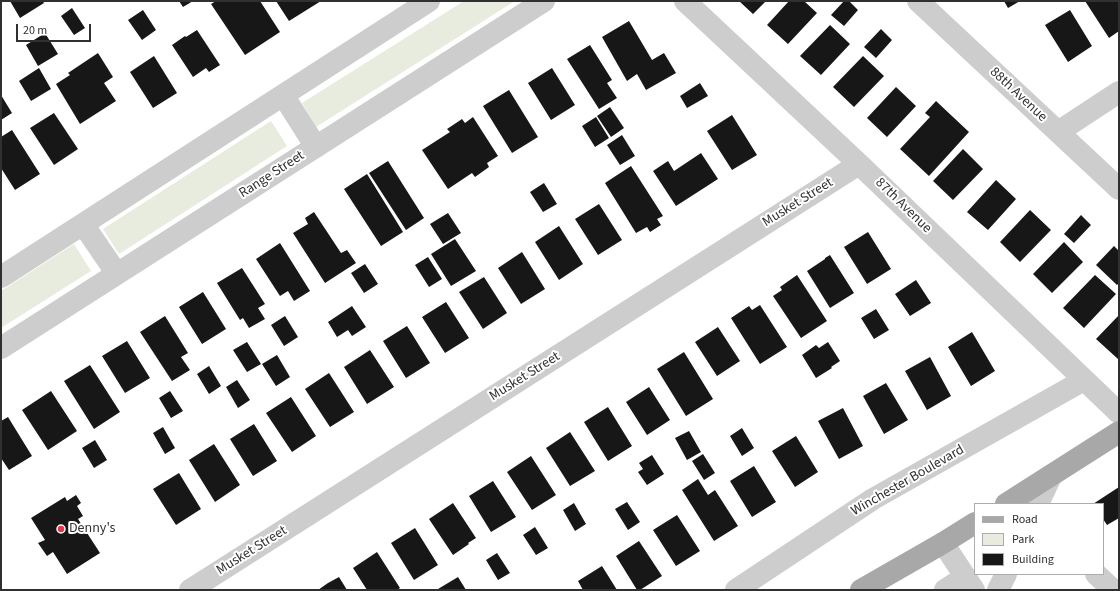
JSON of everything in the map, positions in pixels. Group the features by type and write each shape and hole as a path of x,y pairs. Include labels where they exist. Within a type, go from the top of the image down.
{"main road":[{"path":"1014,502 1119,432"},
{"path":"861,590 974,524"}],"street":[{"path":"1,277 428,1"},
{"name":"Range Street","path":"1,348 544,1"},
{"name":"87th Avenue","path":"685,1 860,164 1119,413"},
{"name":"88th Avenue","path":"918,1 1119,189"},
{"path":"1058,132 1119,92"},
{"path":"284,95 316,147"},
{"name":"Musket Street","path":"190,590 860,164"},
{"path":"83,224 117,274"},
{"name":"Winchester Boulevard","path":"736,590 873,499 1084,380"},
{"path":"1038,503 1051,476"},
{"path":"943,543 970,583 945,590"},
{"path":"998,590 1006,575"},
{"path":"1097,575 1113,590"}],"green space":[{"path":"464,1 515,1 316,127 302,103"},
{"path":"271,121 287,146 119,254 103,229"},
{"path":"74,244 91,271 1,328 1,291"}],"building":[{"path":"10,1 43,1 44,3 20,18"},
{"path":"179,1 193,1 183,7"},
{"path":"216,1 260,1 280,32 245,55 211,4"},
{"path":"276,1 321,1 289,21"},
{"path":"739,1 766,1 753,14"},
{"path":"789,1 804,1 817,13 788,44 767,25"},
{"path":"844,1 849,1 858,10 844,26 831,15"},
{"path":"1004,1 1020,1 1008,8"},
{"path":"1085,1 1119,1 1119,31 1109,38"},
{"path":"72,8 85,28 74,35 61,16"},
{"path":"143,10 156,30 142,40 128,20"},
{"path":"1070,10 1092,46 1068,62 1045,25"},
{"path":"629,21 652,60 664,53 676,73 646,90 637,74 627,81 602,37"},
{"path":"830,25 850,44 821,75 800,56"},
{"path":"881,29 892,40 876,58 864,47"},
{"path":"197,30 220,65 209,72 206,68 193,77 172,45"},
{"path":"45,33 58,54 38,66 26,45"},
{"path":"590,45 612,80 607,83 617,98 599,109 567,59"},
{"path":"98,53 113,77 104,83 116,101 80,124 56,84 70,75 68,73"},
{"path":"154,56 177,93 153,108 130,72"},
{"path":"863,56 884,76 854,107 833,87"},
{"path":"39,68 51,89 31,101 19,81"},
{"path":"552,68 575,105 551,120 528,83"},
{"path":"700,83 708,96 687,108 680,96"},
{"path":"896,87 916,106 887,137 867,118"},
{"path":"509,90 538,137 512,153 483,106"},
{"path":"1,95 12,113 1,120"},
{"path":"936,101 969,132 929,176 900,149 930,117 925,113"},
{"path":"610,107 624,128 611,137 597,116"},
{"path":"54,113 78,149 54,165 30,128"},
{"path":"732,115 757,155 732,170 707,131"},
{"path":"473,117 498,156 487,163 489,167 475,177 472,173 448,189 422,150 450,132 447,129 462,119 465,123"},
{"path":"596,117 609,138 595,147 582,126"},
{"path":"12,130 40,174 15,190 1,168 1,137"},
{"path":"622,135 635,156 620,165 607,145"},
{"path":"963,149 983,169 953,200 933,181"},
{"path":"701,153 718,179 676,206 653,171 668,161 674,171"},
{"path":"388,161 424,218 406,230 369,173"},
{"path":"631,166 663,216 657,219 661,225 650,232 647,227 636,233 605,183"},
{"path":"367,174 403,232 381,246 344,189"},
{"path":"996,180 1016,199 988,230 967,212"},
{"path":"544,183 557,204 543,212 530,192"},
{"path":"599,204 622,240 598,255 575,219"},
{"path":"1030,210 1051,230 1020,262 1000,242"},
{"path":"314,212 341,253 347,250 356,263 325,283 293,233 308,224 305,218"},
{"path":"448,213 461,233 443,244 430,224"},
{"path":"1081,215 1091,225 1074,243 1064,234"},
{"path":"559,226 583,264 559,280 535,242"},
{"path":"868,232 891,269 867,284 844,247"},
{"path":"455,239 476,271 451,286 431,254"},
{"path":"1064,242 1083,262 1052,293 1033,274"},
{"path":"280,243 310,291 294,301 288,291 280,296 256,259"},
{"path":"1114,246 1119,251 1119,283 1117,285 1096,265"},
{"path":"522,252 545,289 521,304 498,268"},
{"path":"830,255 854,293 830,308 807,271"},
{"path":"428,257 442,279 429,287 415,265"},
{"path":"365,264 378,284 364,293 351,273"},
{"path":"242,268 265,304 258,308 265,319 249,328 243,318 240,320 217,283"},
{"path":"797,275 827,321 801,338 773,296 782,290 780,287"},
{"path":"1095,275 1116,294 1084,328 1063,308"},
{"path":"484,277 507,313 483,329 459,292"},
{"path":"916,280 931,303 910,316 895,294"},
{"path":"203,292 226,329 202,344 179,307"},
{"path":"446,302 469,338 445,353 422,317"},
{"path":"760,305 787,347 760,364 731,318 749,306 752,310"},
{"path":"352,306 366,327 352,336 348,330 337,337 328,322"},
{"path":"876,309 889,330 874,339 861,318"},
{"path":"1119,315 1119,358 1118,359 1096,339"},
{"path":"165,316 188,353 181,357 190,370 172,381 140,332"},
{"path":"285,316 298,337 284,346 271,325"},
{"path":"407,326 430,363 406,378 383,341"},
{"path":"718,327 740,361 717,376 695,342"},
{"path":"972,332 995,371 971,386 948,347"},
{"path":"127,341 150,378 125,393 102,356"},
{"path":"247,342 261,364 247,372 233,350"},
{"path":"828,342 840,361 816,378 802,355 816,345 819,348"},
{"path":"370,350 394,387 367,404 344,367"},
{"path":"684,352 713,399 686,416 657,369"},
{"path":"277,355 290,377 276,386 262,364"},
{"path":"930,357 951,396 927,410 905,371"},
{"path":"90,365 120,412 94,429 64,381"},
{"path":"209,366 221,386 209,394 197,374"},
{"path":"329,373 354,412 330,427 305,389"},
{"path":"237,380 250,400 238,408 226,387"},
{"path":"886,383 908,420 884,434 863,396"},
{"path":"649,387 670,420 647,435 626,402"},
{"path":"51,391 77,431 48,450 22,410"},
{"path":"170,391 183,411 171,418 159,398"},
{"path":"291,397 316,436 292,452 266,413"},
{"path":"608,407 632,446 608,461 584,422"},
{"path":"843,408 863,446 839,459 818,421"},
{"path":"8,417 32,456 9,470 1,458 1,421"},
{"path":"254,424 277,461 253,476 230,439"},
{"path":"163,427 175,448 165,454 153,433"},
{"path":"742,428 754,448 742,456 730,436"},
{"path":"689,431 701,452 687,460 675,438"},
{"path":"570,432 595,471 570,486 546,448"},
{"path":"796,436 818,472 795,487 772,451"},
{"path":"95,440 107,460 94,468 82,448"},
{"path":"214,444 240,485 215,502 189,460"},
{"path":"703,454 715,473 704,480 692,461"},
{"path":"652,455 664,474 647,485 638,472 643,469 639,463"},
{"path":"531,456 556,495 532,510 507,472"},
{"path":"754,466 776,502 752,517 730,481"},
{"path":"179,473 201,509 176,525 153,489"},
{"path":"698,479 708,495 715,490 738,526 714,541 682,490"},
{"path":"493,481 516,517 491,532 469,496"},
{"path":"1119,487 1119,518 1107,525 1104,520 1104,503 1095,503"},
{"name":"Denny's","path":"76,495 81,503 77,506 83,516 78,519 100,553 67,574 53,552 47,556 38,543 45,540 31,518 65,497 67,501"},
{"path":"627,502 640,522 628,530 615,509"},
{"path":"453,503 476,538 453,555 429,519"},
{"path":"574,503 586,524 575,531 563,510"},
{"path":"677,515 700,551 676,566 653,530"},
{"path":"535,527 548,548 536,555 523,535"},
{"path":"415,528 438,565 414,580 391,543"},
{"path":"639,541 662,576 640,590 637,590 616,556"},
{"path":"377,552 400,588 397,590 367,590 353,568"},
{"path":"497,553 510,573 498,580 486,560"},
{"path":"602,566 617,590 583,590 578,581"},
{"path":"339,577 347,590 318,590 328,583"},
{"path":"458,577 466,590 438,589"}],"place":[{"name":"Denny's","path":"61,529"}]}
